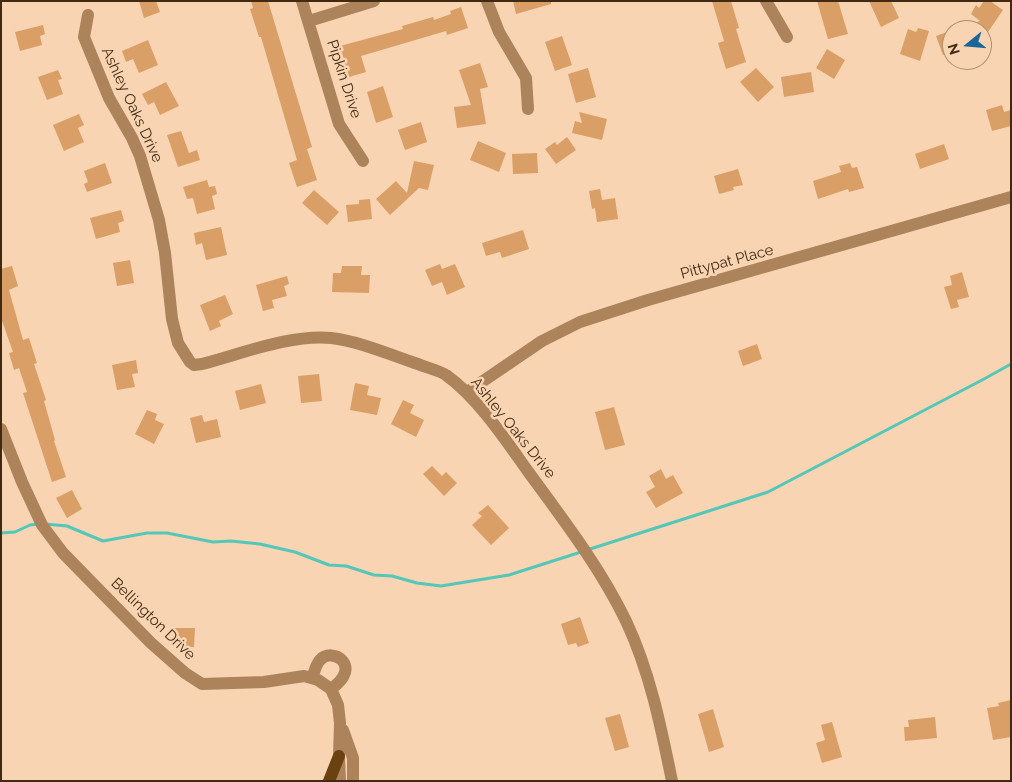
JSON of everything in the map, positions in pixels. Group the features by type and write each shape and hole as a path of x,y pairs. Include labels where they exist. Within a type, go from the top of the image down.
{"main road":[{"path":"329,781 339,756"}],"street":[{"name":"Pipkin Drive","path":"302,1 339,124 363,161"},
{"path":"309,21 374,1"},
{"path":"488,1 499,32 526,78 528,109"},
{"path":"766,1 787,37"},
{"name":"Ashley Oaks Drive","path":"88,16 84,37 108,98 132,138 140,156 153,197 165,253 172,319 178,343 190,362 194,365 202,364 275,344 306,338 332,338 366,346 444,374 467,392 534,479 573,534 608,586 627,622 647,674 672,781"},
{"name":"Pittypat Place","path":"467,392 542,341 580,322 648,300 1011,197"},
{"name":"Bellington Drive","path":"1,429 22,482 42,525 63,553 151,643 185,673 202,684 264,682 304,676 312,678"},
{"path":"331,689 343,680 346,673 344,665 339,658 330,655 318,661 312,678 331,689 338,705 340,723 340,781"},
{"path":"340,723 353,758 353,781"}],"building":[{"path":"139,1 156,1 160,12 144,18"},
{"path":"251,1 268,1 312,147 307,149 317,180 297,187 289,163 297,160 261,37 259,37 250,9 253,8"},
{"path":"513,1 551,1 551,4 516,14"},
{"path":"712,1 731,1 739,28 736,29 746,62 726,69 718,43 724,41"},
{"path":"817,1 838,1 848,34 828,39"},
{"path":"869,1 891,1 899,18 881,27"},
{"path":"984,1 990,1 1003,10 992,26 992,20 979,20 971,14 976,5 979,8"},
{"path":"461,7 468,28 447,35 446,31 361,56 366,72 349,77 340,46 403,29 402,26 433,17 434,20 451,14 450,11"},
{"path":"43,25 45,34 40,36 42,45 20,51 15,32"},
{"path":"918,28 929,31 920,61 900,54 908,29 916,32"},
{"path":"942,34 942,52 936,36"},
{"path":"562,36 572,65 555,71 545,42"},
{"path":"148,40 158,65 139,73 133,59 126,62 122,51"},
{"path":"827,49 845,60 834,79 816,68"},
{"path":"480,63 488,87 480,89 486,124 457,128 454,107 471,105 459,70"},
{"path":"588,68 596,97 576,103 568,74"},
{"path":"756,68 774,87 758,102 740,82"},
{"path":"58,70 62,79 58,80 63,94 47,100 38,77"},
{"path":"811,72 814,92 784,97 781,77"},
{"path":"166,82 179,106 160,115 154,102 148,105 142,94"},
{"path":"383,86 393,117 376,123 367,92"},
{"path":"1002,105 1004,112 1011,110 1011,126 992,131 986,110"},
{"path":"579,112 607,119 602,140 572,133 575,121 582,123"},
{"path":"79,114 84,125 78,128 84,142 64,151 53,125"},
{"path":"421,122 427,142 405,150 398,130"},
{"path":"181,131 189,153 197,150 200,160 178,167 167,135"},
{"path":"567,137 576,150 556,164 545,149 555,142 557,145"},
{"path":"478,141 506,153 499,172 470,160"},
{"path":"944,144 949,159 920,169 915,154"},
{"path":"537,153 538,173 513,174 512,154"},
{"path":"414,161 434,165 428,190 419,188 390,215 376,199 396,181 407,193"},
{"path":"105,163 112,183 87,192 84,184 88,182 84,171"},
{"path":"850,163 852,168 857,167 864,188 849,192 848,189 818,199 813,181 841,172 839,166"},
{"path":"738,169 743,185 733,187 734,190 719,194 714,176"},
{"path":"207,180 209,187 215,186 217,194 212,196 215,209 197,214 193,198 187,199 183,187"},
{"path":"600,189 602,200 615,198 618,219 597,222 595,208 592,209 589,191"},
{"path":"314,190 339,212 327,225 302,203"},
{"path":"370,199 372,219 348,222 346,205 359,204 359,200"},
{"path":"121,210 124,221 118,223 120,232 96,239 90,218"},
{"path":"221,227 227,255 206,260 202,243 196,245 194,233"},
{"path":"523,230 529,249 502,258 500,252 486,256 482,243"},
{"path":"130,260 134,283 117,286 113,263"},
{"path":"440,264 442,269 455,264 465,287 447,295 442,282 432,286 425,270"},
{"path":"12,266 18,286 9,290 23,340 29,338 37,363 34,364 46,400 44,401 54,441 66,477 52,482 23,393 27,392 19,368 14,370 9,353 13,352 1,318 1,269"},
{"path":"342,266 362,266 361,275 370,275 369,293 332,292 333,273 341,273"},
{"path":"962,272 969,297 957,300 959,307 951,309 944,287 952,285 950,276"},
{"path":"287,276 289,284 284,286 287,296 272,300 274,308 263,311 256,285"},
{"path":"225,295 233,314 219,321 221,326 210,331 200,305"},
{"path":"757,344 762,359 743,366 738,351"},
{"path":"136,360 138,373 132,374 135,387 117,390 112,365"},
{"path":"319,374 322,401 301,403 298,376"},
{"path":"355,383 369,386 367,395 381,398 377,415 350,410"},
{"path":"261,384 266,403 240,410 235,391"},
{"path":"403,400 414,405 410,413 424,420 416,437 391,424"},
{"path":"614,407 625,445 605,450 595,412"},
{"path":"147,410 157,414 155,420 164,424 154,444 135,434"},
{"path":"202,415 204,422 217,419 221,437 196,443 190,418"},
{"path":"432,466 442,476 446,472 457,483 444,496 423,474"},
{"path":"661,469 666,479 673,475 683,493 656,508 646,492 655,487 649,476"},
{"path":"72,490 82,509 67,518 56,498"},
{"path":"488,505 509,528 491,545 472,525 482,516 478,513"},
{"path":"580,617 589,643 578,647 576,643 568,645 561,624"},
{"path":"175,628 195,628 194,647 175,647"},
{"path":"1011,700 1011,737 993,740 987,708 999,706 998,703"},
{"path":"713,709 724,747 709,752 698,714"},
{"path":"620,714 629,747 615,751 605,718"},
{"path":"935,717 937,738 905,741 904,727 909,727 908,720"},
{"path":"832,722 842,757 822,763 816,743 825,740 821,725"}],"waterway":[{"path":"587,550 768,492 1011,364"},
{"path":"1,533 15,532 30,525 39,524"},
{"path":"45,524 67,526 103,541 147,533 167,533 213,542 231,541 260,544 295,552 329,565 346,566 374,575 392,576 417,583 441,586 509,575 581,552"}]}
